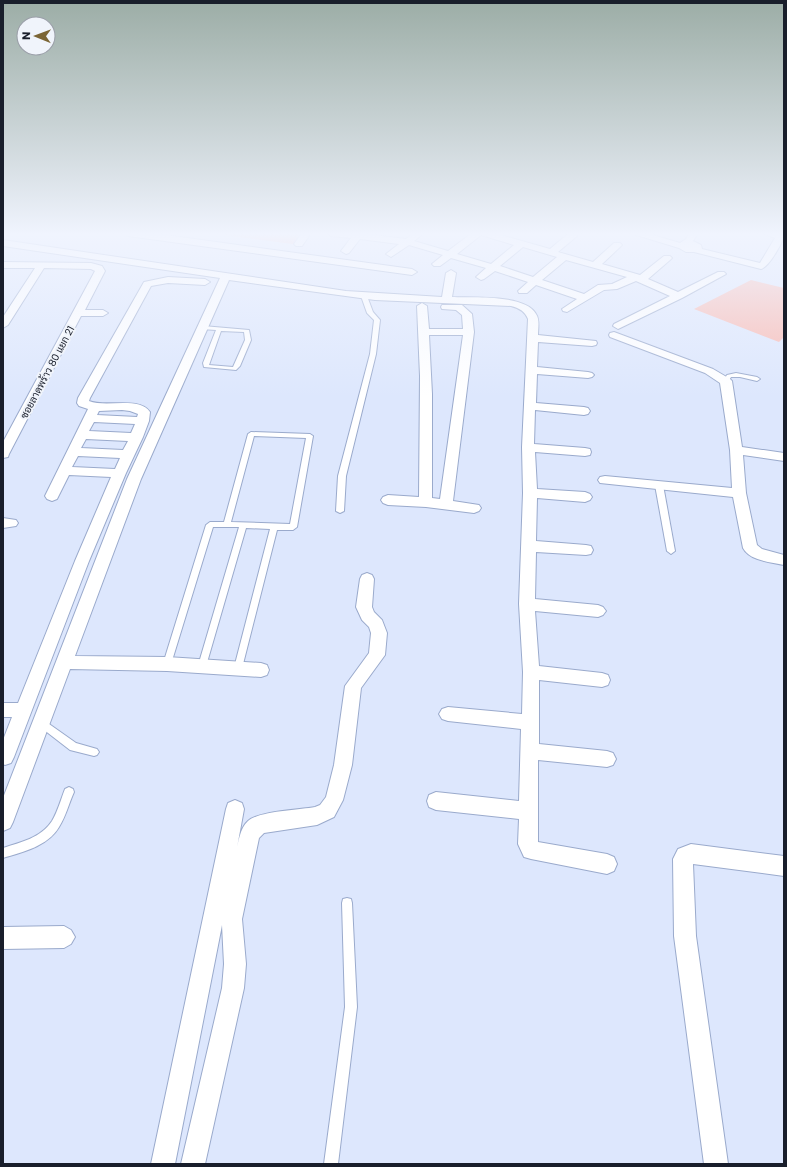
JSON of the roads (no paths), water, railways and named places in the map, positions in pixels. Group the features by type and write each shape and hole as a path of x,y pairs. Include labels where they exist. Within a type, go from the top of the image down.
{"street":[{"path":"3,325 27,287"},
{"name":"ซอยลาดพร้าว 80 แยก 21","path":"3,454 93,287"},
{"path":"93,413 83,402 84,398 145,287"},
{"path":"3,822 134,479 221,287"},
{"path":"309,287 370,296 511,303 521,306 532,314 533,338 528,447 530,493 528,604 531,672 528,844 531,850 607,864"},
{"path":"446,300 448,287"},
{"path":"523,290 526,287"},
{"path":"554,287 585,298"},
{"path":"567,309 601,287"},
{"path":"659,287 678,296"},
{"path":"695,287 616,331 709,371 726,381 736,450 739,493 750,548 757,554 784,560"},
{"path":"370,296 398,304 458,308 467,314 469,332 446,505"},
{"path":"422,306 424,332 426,448 424,490 426,502"},
{"path":"79,313 103,313"},
{"path":"424,332 469,332"},
{"path":"533,338 592,343"},
{"path":"531,370 588,375"},
{"path":"529,406 584,411"},
{"path":"4,758 119,473 137,437 143,421 144,412 137,407 93,413"},
{"path":"52,496 93,413"},
{"path":"82,435 137,437"},
{"path":"528,447 585,452"},
{"path":"736,450 784,457"},
{"path":"73,452 128,454"},
{"path":"64,471 119,473"},
{"path":"605,480 739,493"},
{"path":"530,493 585,497"},
{"path":"388,500 426,502 474,508"},
{"path":"529,546 586,550"},
{"path":"193,1164 233,988 235,964 232,919 246,846 254,828 261,824 317,816 327,811 334,800 343,765 354,686 377,655 379,633 376,624 368,616 364,607 366,579"},
{"path":"528,604 598,611"},
{"path":"65,662 167,664 261,670"},
{"path":"531,672 602,680"},
{"path":"3,710 24,710"},
{"path":"448,714 530,722"},
{"path":"529,752 607,759"},
{"path":"436,801 528,812"},
{"path":"164,1164 235,809"},
{"path":"716,1164 685,936 683,859 685,856 691,854 784,866"},
{"path":"3,938 64,937"}],"lane":[{"path":"340,510 342,476 372,354 377,320 370,313 370,296"},
{"path":"203,328 246,330 248,333 247,343 237,366 234,369 206,366 219,329"},
{"path":"726,381 729,376 733,375 757,379"},
{"path":"167,664 210,525 227,524 293,527 310,436 251,434 227,524"},
{"path":"659,485 671,551"},
{"path":"202,666 243,525"},
{"path":"238,668 274,527"},
{"path":"42,723 73,747 94,752"},
{"path":"3,853 36,841 49,832 55,824 69,792"},
{"path":"331,1164 351,1007 347,903"}]}
